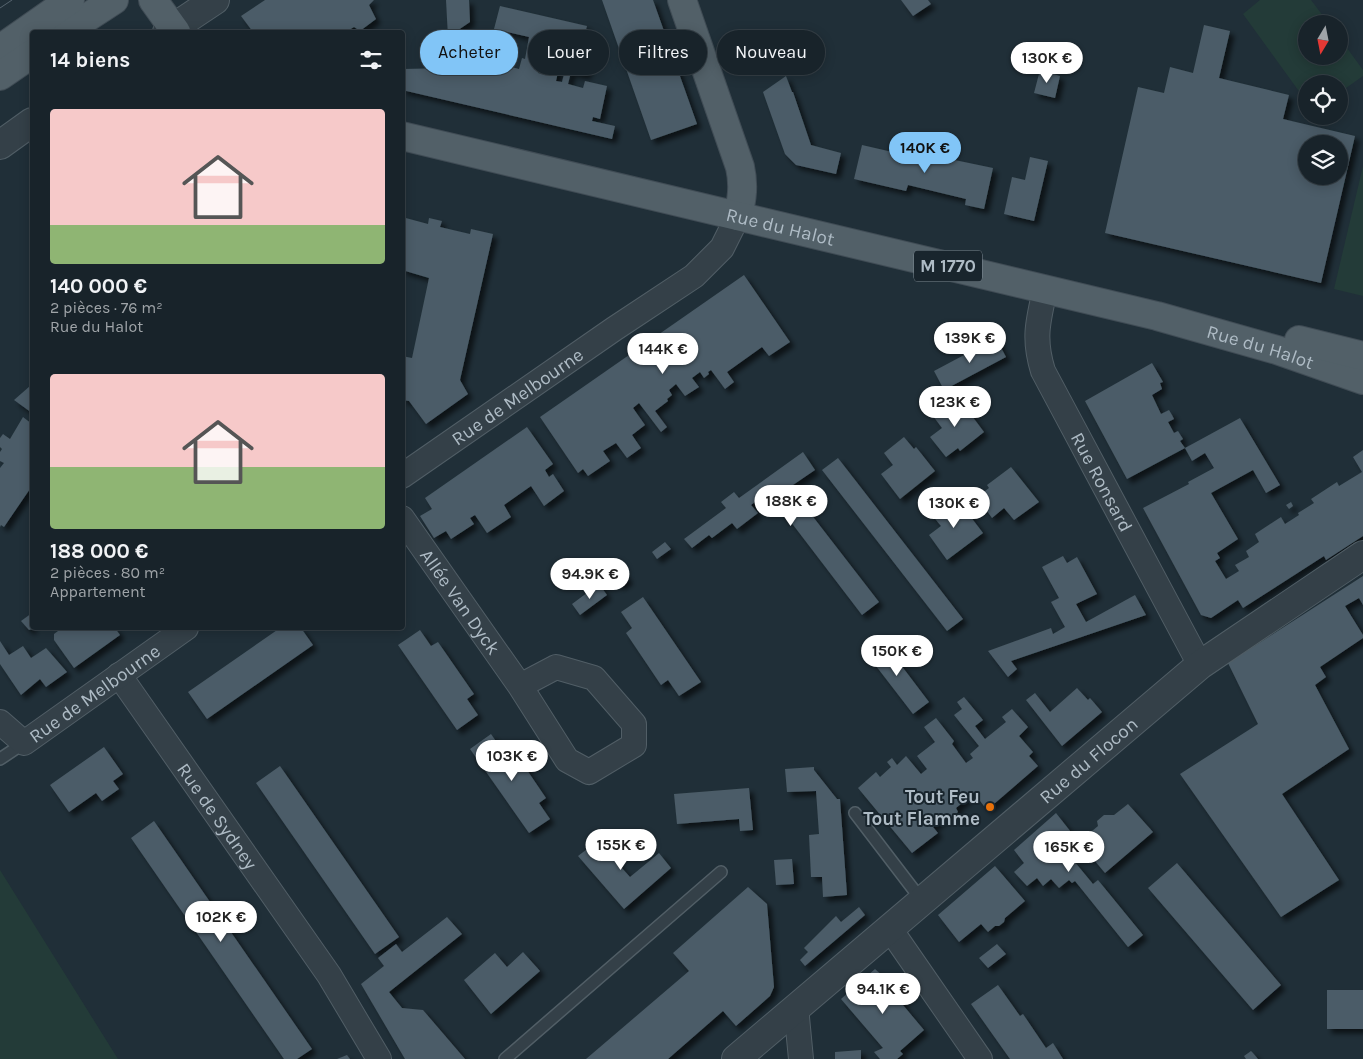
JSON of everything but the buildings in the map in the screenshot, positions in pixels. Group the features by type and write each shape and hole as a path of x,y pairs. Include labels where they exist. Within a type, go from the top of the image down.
{"main road":[{"path":"0,49 70,0"},
{"path":"68,30 114,0"},
{"path":"153,0 171,30"},
{"path":"682,0 740,168 743,188 738,216"},
{"path":"0,76 30,55"},
{"name":"Rue du Halot","path":"405,137 1157,316 1277,350 1363,380"},
{"name":"Rue du Halot","path":"1157,316 1276,335 1363,356"}],"street":[{"path":"173,30 215,0"},
{"path":"0,145 30,123"},
{"name":"Rue de Melbourne","path":"405,474 606,334 694,276 722,248 738,216"},
{"name":"Rue Ronsard","path":"1045,290 1036,332 1038,354 1043,371 1200,665"},
{"name":"Allée Van Dyck","path":"405,522 520,686 567,760 588,772 634,745 634,724 594,678 556,668 520,686"},
{"name":"Rue du Flocon","path":"736,1059 1200,665 1363,555"},
{"name":"Rue de Melbourne","path":"24,743 183,630"},
{"name":"Rue de Sydney","path":"119,675 329,975 379,1059"},
{"path":"0,722 24,743"},
{"path":"890,929 980,1059"},
{"path":"796,1007 800,1059"}],"lane":[{"name":"Rue de Melbourne","path":"0,759 24,743"},
{"path":"855,812 923,902"},
{"path":"505,1059 721,872"}],"green space":[{"path":"1260,0 1311,0 1322,15 1298,15 1298,65 1348,65 1348,49 1363,70 1363,76 1348,87 1348,75 1298,75 1298,90 1243,14"},
{"path":"1363,166 1363,296 1334,289"},
{"path":"0,870 118,1059 0,1059"}],"tram line":[{"path":"0,8 12,0"}],"place":[{"name":"Tout Feu Tout Flamme","path":"990,807"}]}
